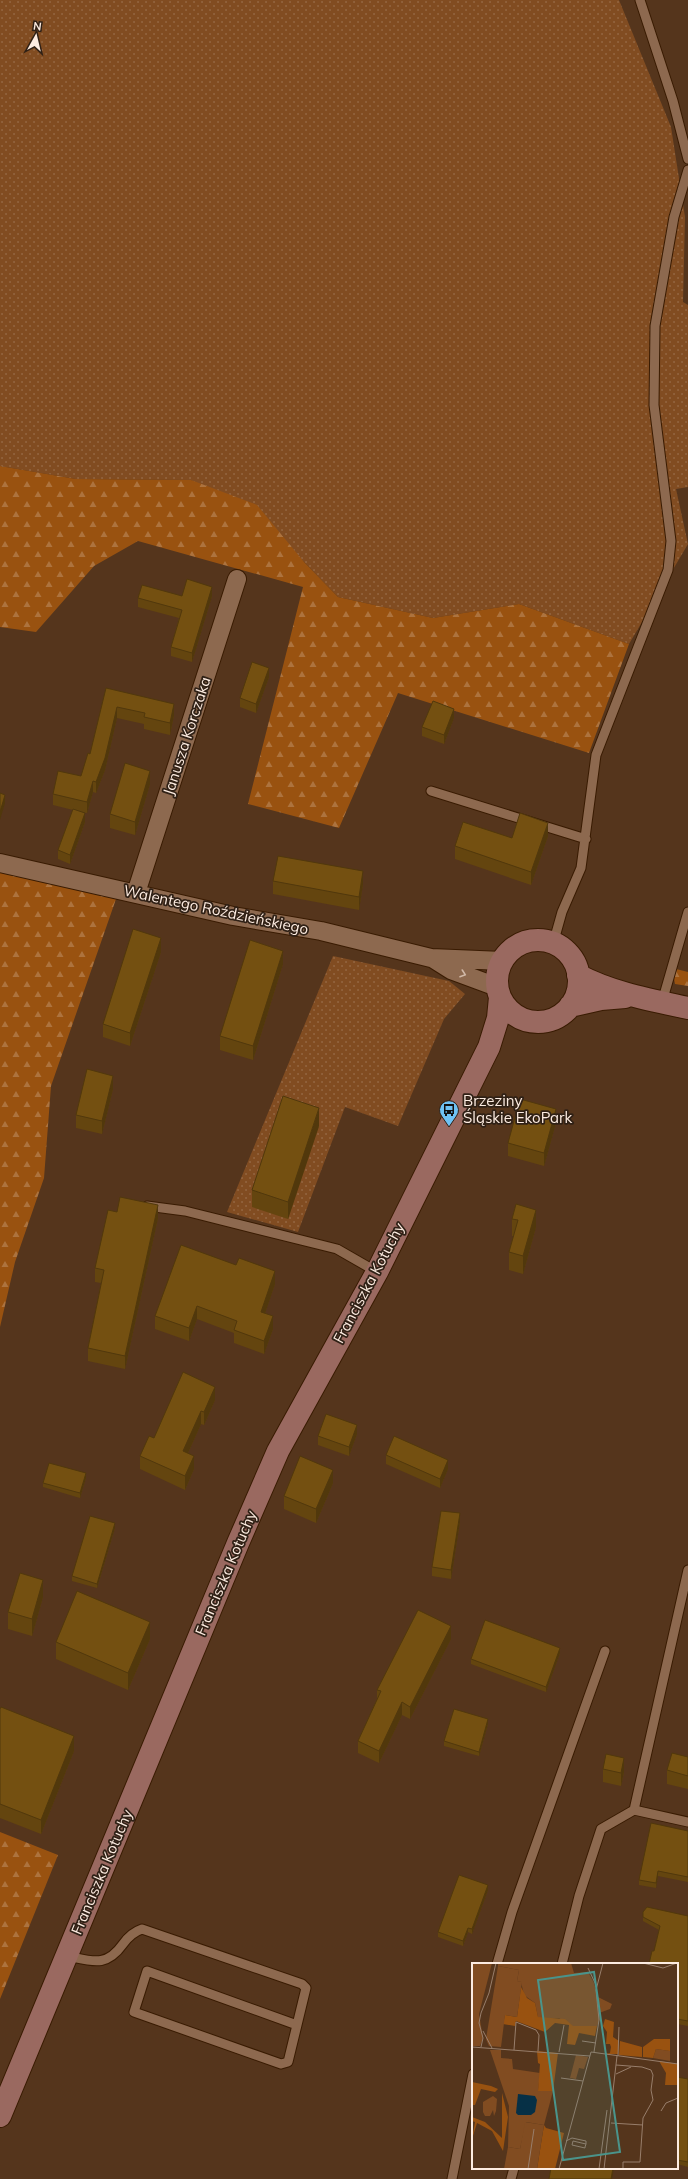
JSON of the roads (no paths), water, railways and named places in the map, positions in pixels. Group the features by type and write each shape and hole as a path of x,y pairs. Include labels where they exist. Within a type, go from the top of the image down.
{"street":[{"name":"Janusza Korczaka","path":"136,893 237,578"},
{"name":"Walentego Roździeńskiego","path":"0,862 233,916 321,932 431,958 503,961"},
{"path":"530,941 542,941 553,944 570,956 578,975 577,994 570,1006 562,1014 551,1020 539,1022 526,1020 515,1015 506,1007 499,992 497,978 503,961 510,951 530,941"},
{"name":"Walentego Roździeńskiego","path":"431,958 451,970 499,992"},
{"path":"578,975 590,982 634,996 688,1008"},
{"name":"Franciszka Kotuchy","path":"0,2116 235,1550 278,1451 377,1272 489,1047 498,1018 499,992"},
{"path":"570,1006 601,999 634,996"},
{"name":"Franciszka Kotuchy","path":"489,1047 513,1028 526,1020"}],"lane":[{"path":"640,0 673,101 688,159"},
{"path":"553,944 562,912 581,868 596,755 668,570 671,541 654,405 655,326 674,217 688,170"},
{"path":"431,791 586,839"},
{"path":"662,1002 688,912"},
{"path":"139,1205 185,1211 337,1249 377,1272"},
{"path":"634,1810 688,1570"},
{"path":"497,1963 512,1912 605,1651"},
{"path":"562,1963 579,1896 601,1829 634,1810 688,1822"},
{"path":"67,1956 94,1962 106,1960 116,1954 134,1931 142,1929 302,1984 306,1988 297,2026 288,2062 281,2064 134,2012 147,1971 297,2026"},
{"path":"452,2179 472,2079"},
{"path":"511,2179 514,2169"}],"place":[{"name":"Brzeziny Śląskie EkoPark","path":"449,1127"}]}
